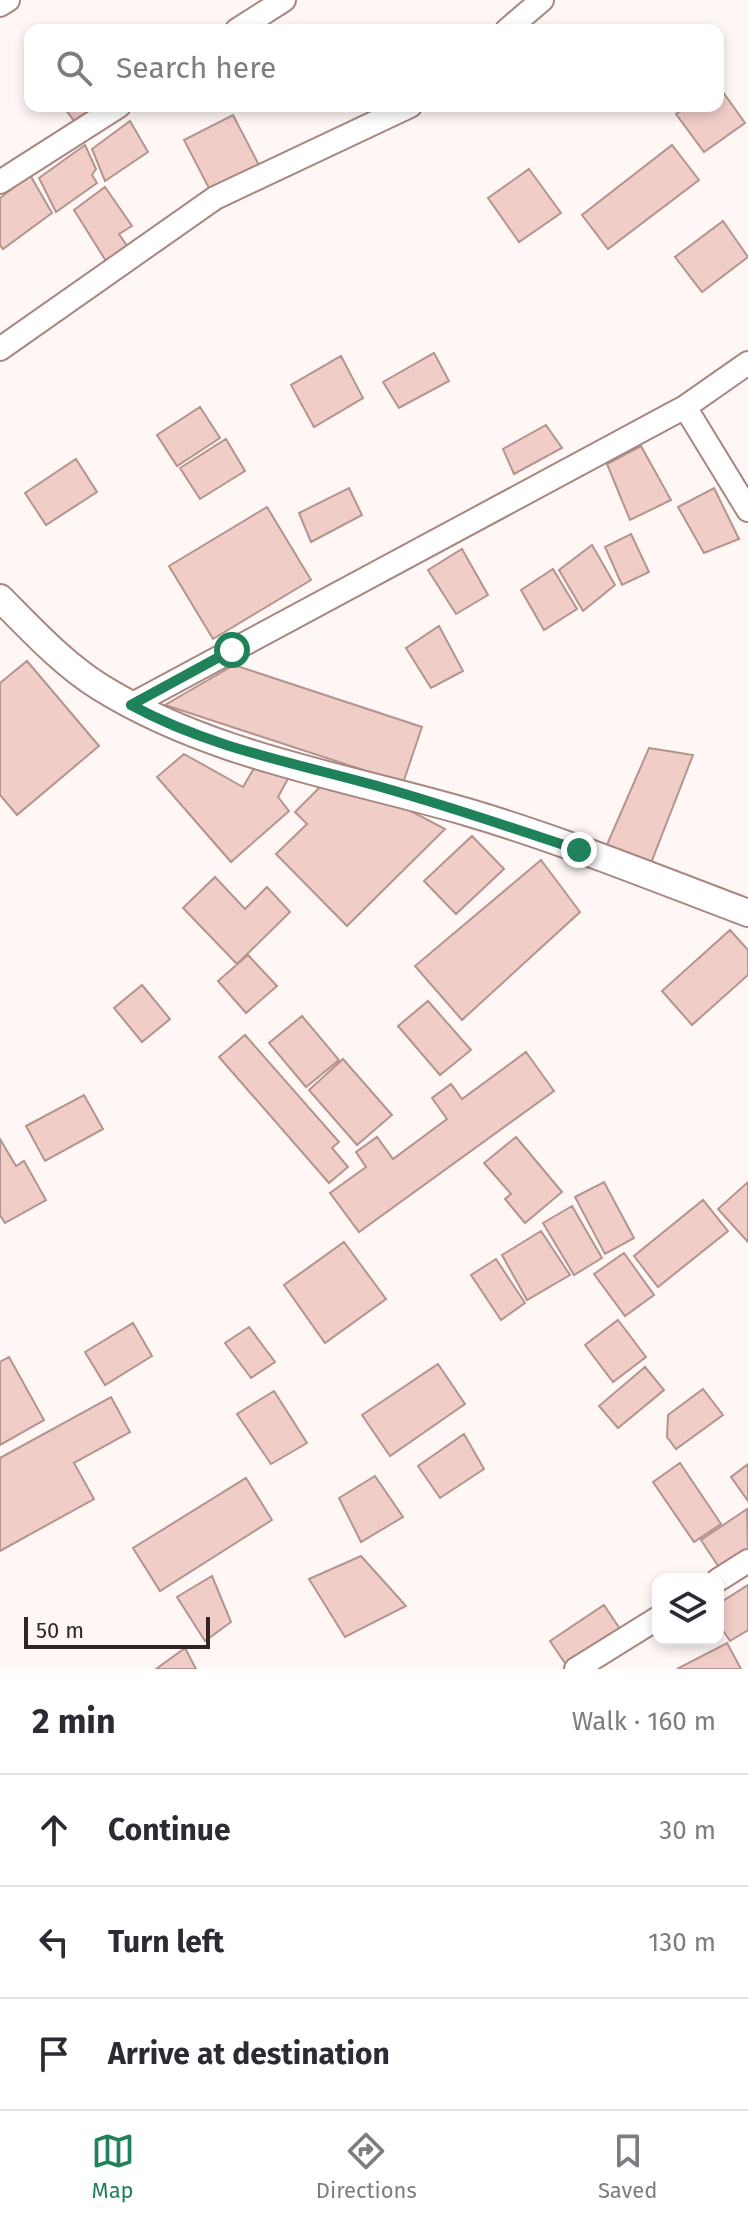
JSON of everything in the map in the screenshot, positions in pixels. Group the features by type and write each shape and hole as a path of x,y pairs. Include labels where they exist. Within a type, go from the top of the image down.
{"street":[{"path":"0,5 8,0"},
{"path":"246,24 284,0"},
{"path":"514,24 542,0"},
{"path":"0,182 110,112"},
{"path":"0,349 125,257 215,198 397,112"},
{"path":"131,705 685,407 748,363"},
{"path":"685,407 748,510"},
{"path":"0,598 54,651 97,686 174,728 230,748 472,814 748,913"},
{"path":"724,1576 748,1561"},
{"path":"576,1669 652,1622"}],"building":[{"path":"724,93 745,123 704,152 676,114 724,112"},
{"path":"67,112 93,112 77,125"},
{"path":"233,115 260,167 211,192 184,140"},
{"path":"130,121 148,152 105,181 92,149"},
{"path":"85,145 96,169 92,175 97,183 56,212 39,178"},
{"path":"672,145 699,180 608,249 582,215"},
{"path":"529,169 561,213 519,242 488,198"},
{"path":"30,175 52,213 3,249 0,245 0,198"},
{"path":"105,187 132,226 119,234 127,246 106,261 74,210"},
{"path":"723,221 748,257 702,292 675,257"},
{"path":"434,353 449,381 399,408 383,382"},
{"path":"341,356 363,398 314,427 291,385"},
{"path":"200,407 220,438 177,466 157,435"},
{"path":"546,425 562,448 514,474 503,449"},
{"path":"226,439 245,471 200,499 180,468"},
{"path":"641,446 671,500 630,520 607,464"},
{"path":"76,459 97,492 46,525 25,493"},
{"path":"349,488 362,515 311,542 299,513"},
{"path":"714,488 739,539 704,553 678,507"},
{"path":"267,507 311,580 213,639 169,566"},
{"path":"631,534 649,572 622,585 605,547"},
{"path":"592,545 615,585 583,611 559,570"},
{"path":"462,549 488,595 456,614 428,570"},
{"path":"553,569 577,609 544,630 521,590"},
{"path":"439,626 463,671 431,688 406,648"},
{"path":"27,661 99,746 17,815 0,795 0,683"},
{"path":"234,665 422,727 403,783 165,705"},
{"path":"649,748 693,755 651,863 606,847"},
{"path":"184,754 243,787 259,760 289,777 278,797 289,811 231,862 157,777"},
{"path":"320,787 386,798 445,829 347,926 276,854 307,824 295,812"},
{"path":"472,836 504,869 456,914 424,881"},
{"path":"541,860 580,912 462,1020 415,966"},
{"path":"215,877 245,909 267,887 290,912 237,964 183,908"},
{"path":"730,930 748,950 748,975 692,1025 662,991"},
{"path":"248,955 277,986 246,1013 218,981"},
{"path":"142,985 170,1019 142,1042 114,1008"},
{"path":"428,1001 471,1050 440,1075 398,1026"},
{"path":"302,1016 339,1060 306,1087 269,1043"},
{"path":"245,1035 339,1142 332,1148 348,1167 329,1183 219,1057"},
{"path":"526,1052 554,1091 359,1232 330,1193 366,1167 356,1152 377,1137 393,1159 447,1119 432,1098 451,1084 462,1099"},
{"path":"343,1059 392,1115 357,1145 309,1090"},
{"path":"84,1095 103,1129 45,1161 26,1126"},
{"path":"516,1137 562,1192 525,1223 505,1199 511,1194 484,1163"},
{"path":"0,1139 16,1166 24,1161 46,1200 5,1223 0,1215"},
{"path":"604,1182 634,1238 605,1254 575,1197"},
{"path":"748,1182 748,1242 718,1209"},
{"path":"703,1200 728,1231 658,1287 634,1256"},
{"path":"572,1206 602,1258 574,1275 543,1223"},
{"path":"541,1231 570,1275 527,1300 502,1255"},
{"path":"344,1242 386,1299 325,1343 284,1285"},
{"path":"624,1253 654,1295 625,1316 594,1274"},
{"path":"496,1259 525,1303 501,1320 471,1275"},
{"path":"618,1320 646,1357 613,1382 585,1345"},
{"path":"133,1323 152,1356 105,1385 85,1352"},
{"path":"249,1327 275,1362 251,1378 225,1343"},
{"path":"9,1357 44,1420 0,1445 0,1362"},
{"path":"438,1364 465,1404 390,1456 362,1415"},
{"path":"645,1367 664,1390 618,1428 599,1406"},
{"path":"703,1389 723,1415 676,1449 667,1437 668,1415"},
{"path":"274,1391 307,1443 271,1464 237,1414"},
{"path":"111,1397 130,1432 74,1463 94,1499 0,1551 0,1458"},
{"path":"464,1434 484,1469 440,1498 418,1466"},
{"path":"680,1463 721,1524 694,1542 653,1482"},
{"path":"748,1464 748,1501 731,1477"},
{"path":"375,1476 403,1517 361,1542 339,1498"},
{"path":"246,1478 272,1520 160,1591 133,1548"},
{"path":"747,1509 748,1556 722,1572 701,1540"},
{"path":"361,1556 406,1606 345,1637 309,1579"},
{"path":"212,1576 231,1622 205,1641 177,1597"},
{"path":"748,1585 748,1630 730,1641 724,1632 724,1600"},
{"path":"604,1605 624,1635 569,1669 550,1641"},
{"path":"727,1643 741,1669 677,1669 724,1645"},
{"path":"185,1648 196,1669 156,1669"}],"route":[{"path":"232,650 131,705 174,728 230,748 379,786 579,850"}]}
